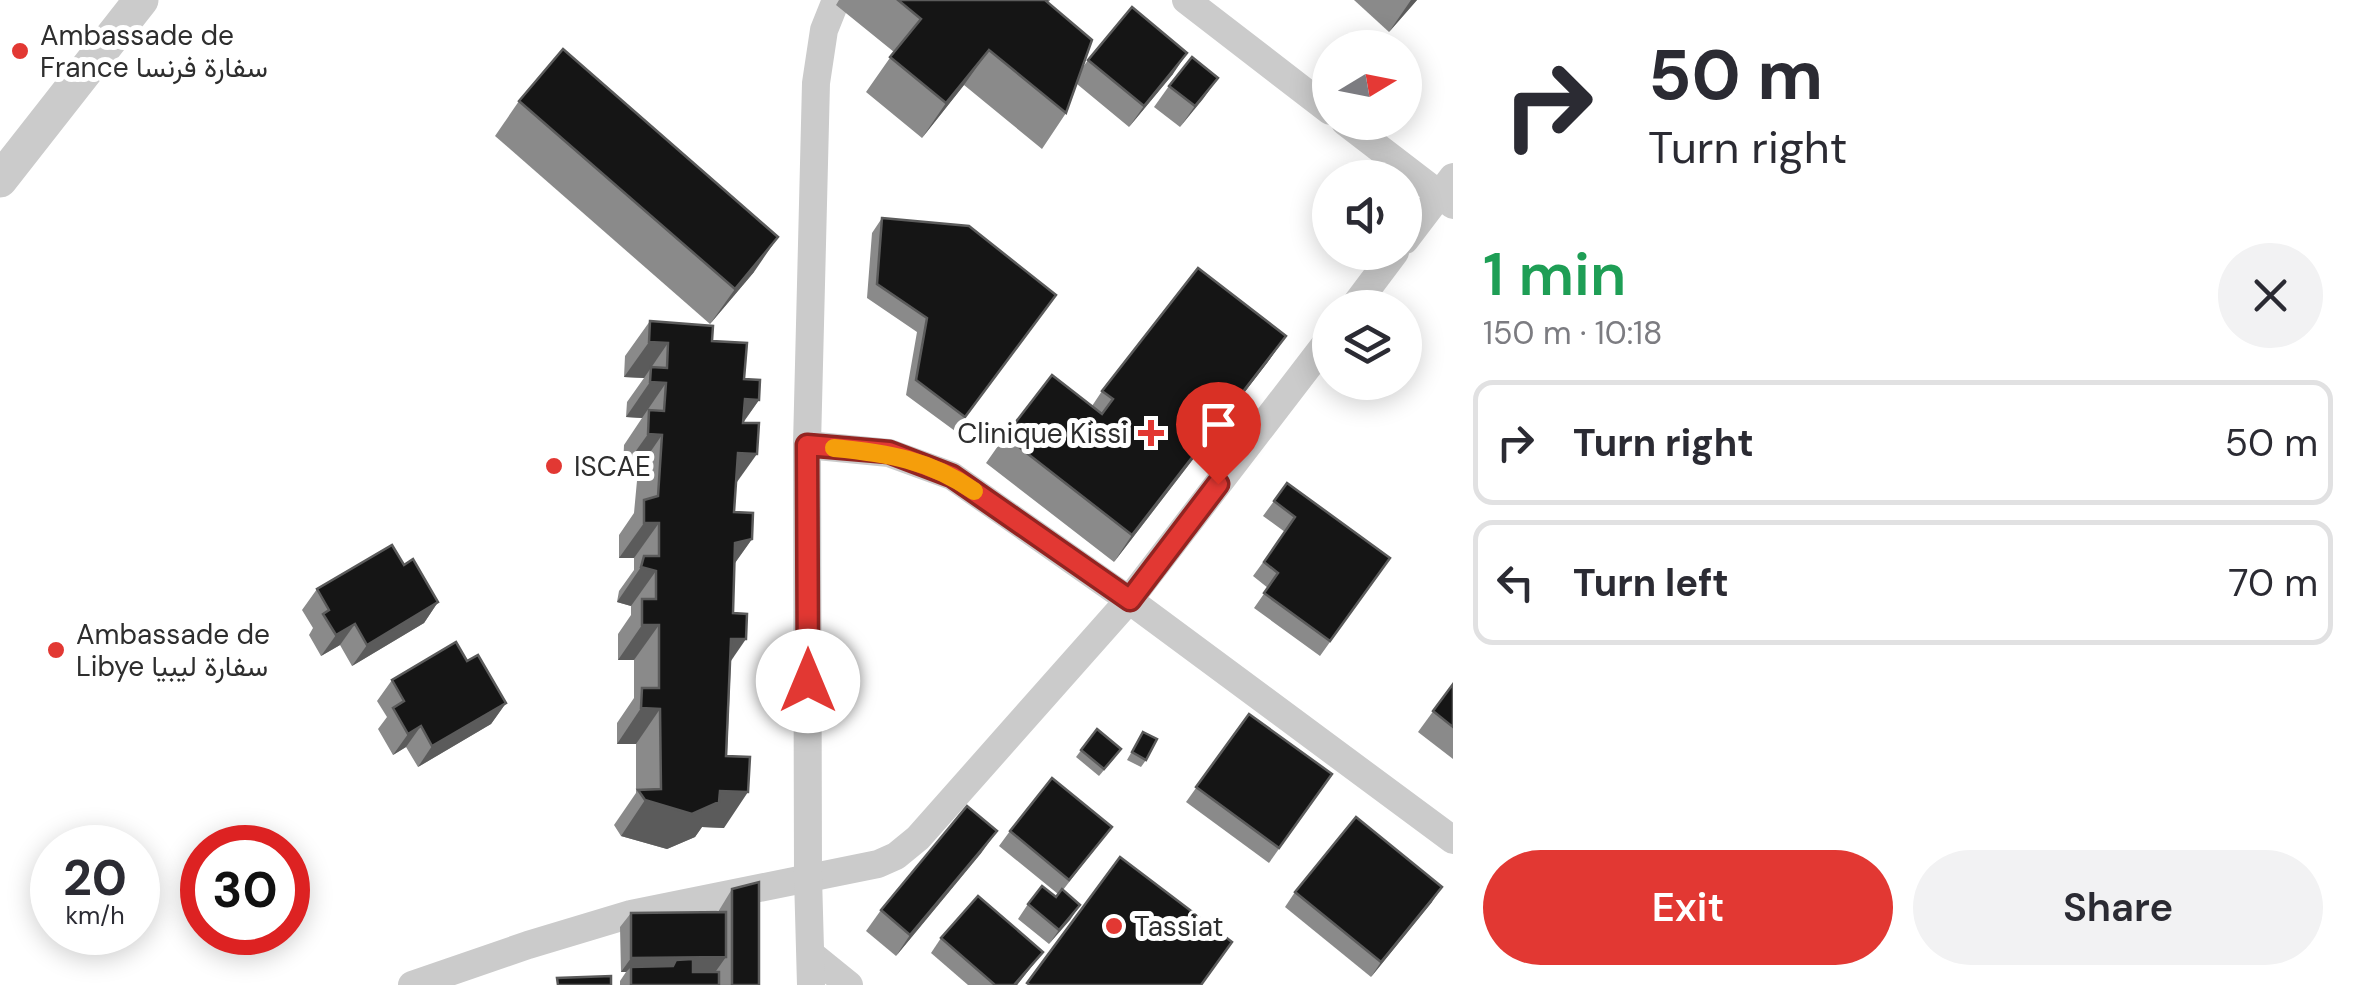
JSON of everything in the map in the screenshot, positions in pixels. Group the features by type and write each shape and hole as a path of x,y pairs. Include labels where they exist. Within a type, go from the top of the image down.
{"street":[{"path":"0,180 141,0"},
{"path":"811,985 807,445 816,84 824,30 836,0"},
{"path":"1186,0 1312,97"},
{"path":"1372,140 1448,192 1422,221"},
{"path":"412,985 631,914 878,864 896,856 918,838 1130,600 1312,362"},
{"path":"807,445 889,452 952,476 1130,600 1453,840"},
{"path":"812,955 849,985"}],"building":[{"path":"898,0 1047,0 1092,40 1066,113 989,50 946,103 890,57 921,19"},
{"path":"1132,7 1187,53 1144,106 1088,60"},
{"path":"563,49 778,237 735,289 519,101"},
{"path":"1192,57 1218,78 1195,106 1169,86"},
{"path":"882,218 969,226 1056,295 965,417 916,380 927,318 877,284"},
{"name":"Clinique Kissi","path":"1198,268 1286,336 1132,535 1005,436 1052,375 1102,414 1113,399 1102,391"},
{"path":"650,321 713,326 712,341 747,343 744,379 760,380 759,400 745,399 743,423 759,423 757,454 738,453 734,512 753,513 752,539 735,543 733,613 747,614 746,639 731,639 726,756 750,757 748,792 720,791 719,802 692,814 645,800 638,790 661,789 660,709 641,708 642,688 659,688 659,625 642,625 642,599 656,599 656,571 641,567 644,556 659,556 659,523 644,523 644,500 658,496 662,435 648,434 649,410 664,411 666,383 650,382 651,367 667,368 668,343 649,342"},
{"path":"1287,483 1390,558 1330,641 1264,593 1278,573 1264,562 1295,517 1274,501"},
{"path":"392,545 404,565 413,559 438,602 367,645 355,624 336,635 323,614 329,610 317,589"},
{"path":"456,642 467,661 478,655 506,703 432,746 421,726 408,734 393,708 404,701 392,680"},
{"path":"1453,684 1453,727 1433,711"},
{"path":"1249,714 1332,774 1279,848 1196,787"},
{"path":"1097,729 1121,749 1104,769 1081,750"},
{"path":"1143,732 1157,739 1146,760 1132,752"},
{"path":"1052,778 1112,827 1069,880 1010,831"},
{"path":"967,806 997,831 910,935 881,910"},
{"path":"1356,817 1442,887 1381,962 1295,892"},
{"name":"Tassiat","path":"1120,857 1232,942 1201,985 1027,983"},
{"path":"759,882 759,985 732,985 732,889"},
{"path":"1042,886 1056,897 1062,889 1080,905 1059,930 1028,904"},
{"path":"978,896 1043,952 1014,985 995,985 941,938"},
{"path":"726,912 726,957 631,958 631,913"},
{"path":"693,959 693,972 719,972 719,985 631,985 631,967 673,966 676,960"},
{"path":"611,976 611,985 558,985 557,978"}],"slow traffic":[{"path":"834,448 889,452 926,464 974,491"}],"place":[{"name":"Ambassade de France سفارة فرنسا","path":"20,51"},
{"name":"Clinique Kissi","path":"1151,433"},
{"name":"ISCAE","path":"554,466"},
{"name":"Ambassade de Libye سفارة ليبيا","path":"56,650"},
{"name":"Tassiat","path":"1114,926"}],"route":[{"path":"808,681 807,445 889,452 952,476 1130,600 1218,484"}]}
